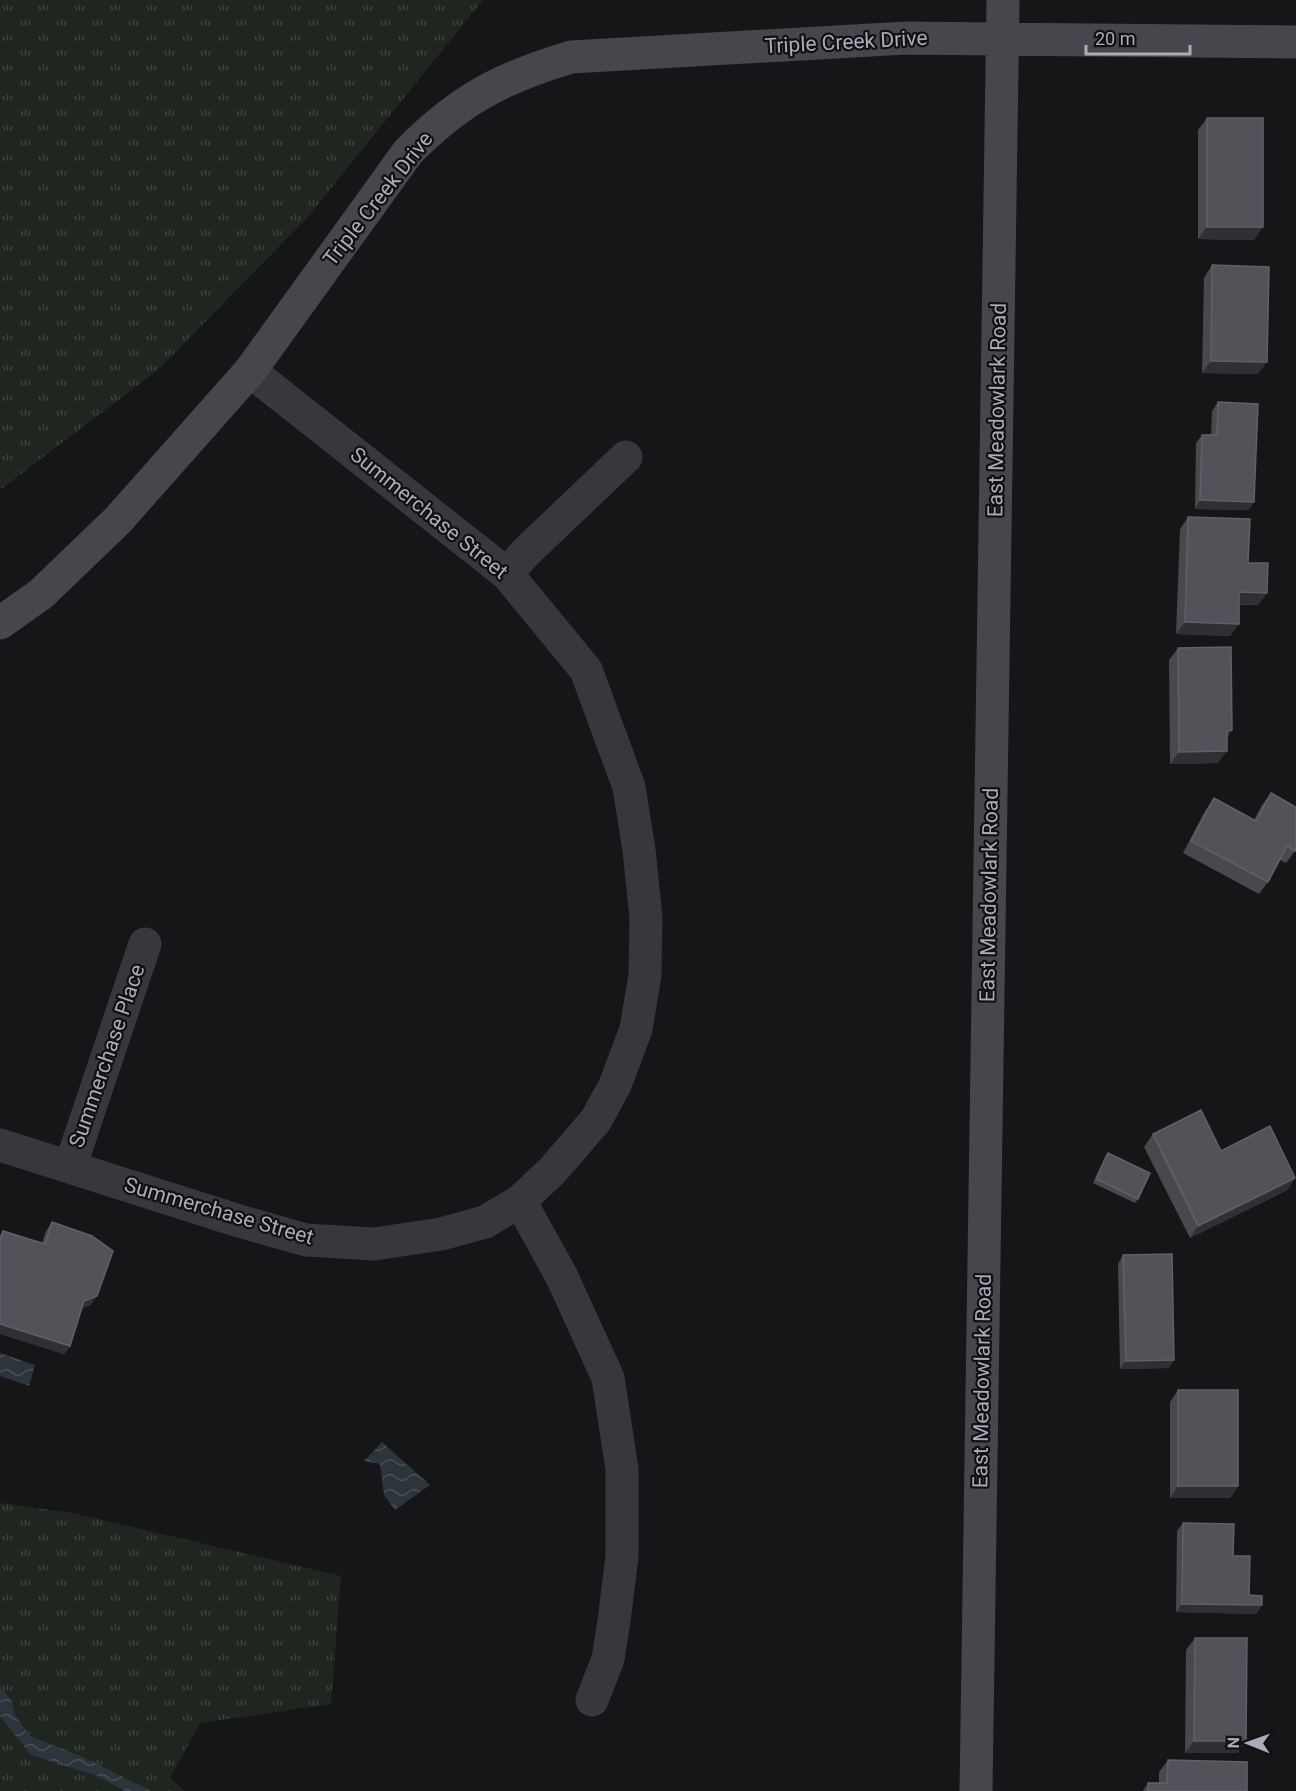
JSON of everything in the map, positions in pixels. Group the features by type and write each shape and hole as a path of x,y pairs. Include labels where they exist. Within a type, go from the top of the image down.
{"main road":[{"name":"East Meadowlark Road","path":"976,1791 1004,0"},
{"name":"Triple Creek Drive","path":"0,623 41,594 118,520 250,371 408,152 438,121 475,95 527,70 582,56 906,38 1296,42"}],"street":[{"name":"Summerchase Street","path":"0,1146 306,1240 374,1244 441,1234 485,1222 520,1201 552,1171 596,1120 615,1085 636,1029 645,975 646,918 629,787 586,670 507,574 250,371"},
{"path":"507,574 526,552 626,457"},
{"name":"Summerchase Place","path":"70,1167 145,945"},
{"path":"520,1201 562,1277 608,1378 622,1469 622,1556 614,1621 608,1659 592,1700"}],"green space":[{"path":"0,0 483,0 307,218 158,370 0,490"},
{"path":"0,1503 73,1513 341,1576 331,1704 200,1723 170,1778 185,1791 0,1791"}],"water":[{"path":"0,1353 35,1365 29,1386 0,1376"},
{"path":"382,1442 430,1485 395,1510 384,1495 380,1464 364,1461"},
{"path":"0,1687 11,1700 15,1715 30,1736 85,1758 151,1791 125,1791 95,1775 31,1755 0,1716"}],"building":[{"path":"1207,118 1263,118 1263,227 1207,227"},
{"path":"1212,265 1269,267 1267,362 1211,361"},
{"path":"1218,402 1258,404 1254,502 1200,500 1202,435 1217,435"},
{"path":"1188,517 1250,519 1248,563 1268,563 1267,593 1239,592 1239,624 1185,622"},
{"path":"1231,647 1232,730 1227,731 1227,751 1179,752 1178,648"},
{"path":"1271,793 1296,807 1296,848 1295,851 1287,846 1268,882 1191,841 1214,798 1256,821"},
{"path":"1201,1110 1221,1151 1270,1126 1295,1178 1198,1226 1153,1134"},
{"path":"1108,1153 1150,1173 1138,1199 1096,1179"},
{"path":"52,1222 92,1236 113,1251 97,1296 84,1301 70,1346 0,1324 0,1241 3,1231 45,1244"},
{"path":"1172,1254 1174,1360 1126,1361 1123,1255"},
{"path":"1178,1390 1238,1390 1238,1486 1178,1486"},
{"path":"1183,1523 1234,1524 1233,1556 1250,1556 1249,1595 1262,1596 1262,1605 1182,1604"},
{"path":"1195,1638 1247,1638 1246,1741 1194,1741"},
{"path":"1168,1760 1247,1762 1247,1791 1148,1791 1148,1783 1167,1783"}]}
